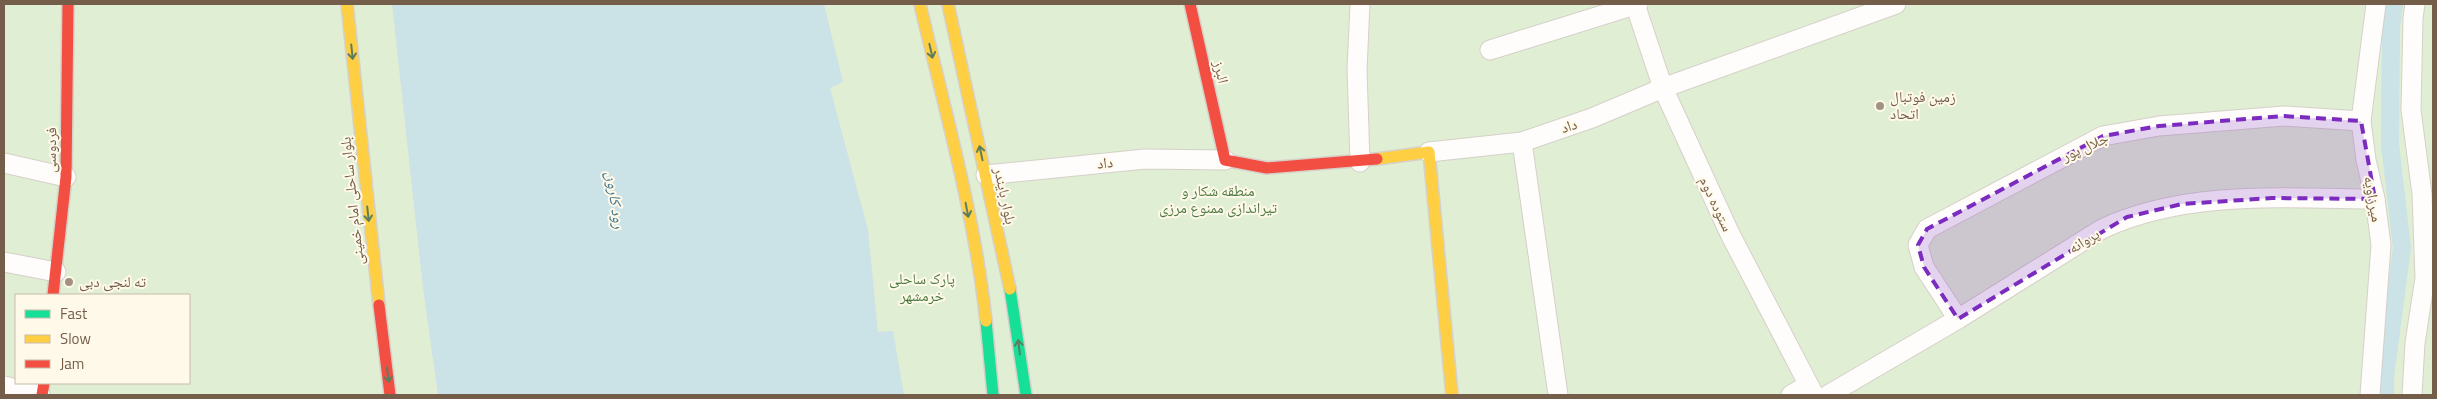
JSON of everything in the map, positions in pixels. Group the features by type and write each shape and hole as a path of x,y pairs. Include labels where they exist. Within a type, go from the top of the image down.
{"street":[{"name":"فردوسی","path":"53,294 66,177 68,4"},
{"name":"بلوار ساحلی امام خمینی","path":"347,4 368,216 390,395"},
{"path":"920,4 958,165 983,294 993,395"},
{"name":"بلوار بایندر","path":"948,4 1014,307 1026,395"},
{"name":"البرز","path":"1190,4 1223,154"},
{"path":"1360,4 1357,70 1360,162"},
{"path":"1490,50 1636,4"},
{"name":"ستوده دوم","path":"1636,4 1662,88 1730,234 1811,390"},
{"name":"میرزاویه","path":"2370,395 2381,246 2375,199 2366,160 2362,121 2376,4"},
{"path":"2412,395 2415,343 2425,278 2422,194 2411,110 2412,18 2415,4"},
{"name":"داد","path":"986,175 1145,159 1223,154 1267,168 1360,162 1522,142 1592,118 1662,88 1887,5"},
{"name":"جلال پور","path":"1958,318 1924,267 1918,245 1927,228 2103,136 2159,126 2284,116 2362,121"},
{"path":"1522,142 1558,395"},
{"path":"1429,152 1452,395"},
{"path":"4,163 66,177"},
{"name":"پروانه","path":"1828,395 1958,318 2102,229 2127,217 2182,204 2263,198 2375,199"},
{"path":"4,262 56,272"},
{"path":"4,386 41,395"},
{"path":"1791,395 1811,390"}],"highlighted area":[{"path":"2284,116 2361,121 2375,199 2272,198 2182,204 2127,217 1958,319 1924,267 1918,245 1927,229 2103,136 2159,126"}],"green space":[{"name":"منطقه شکار و تیراندازی ممنوع مرزی","path":"4,4 2433,4 2433,395 4,395"}],"water":[{"name":"رود کارون","path":"392,4 824,4 843,82 830,88 868,230 878,332 893,331 904,395 438,395 423,288"}],"waterway":[{"path":"2385,395 2385,377 2402,248 2390,144 2391,26 2394,4"}],"traffic: fast":[{"path":"1010,289 1026,395"},
{"path":"986,321 993,395"}],"traffic: slow":[{"path":"347,4 379,305"},
{"path":"920,4 967,202 986,321"},
{"path":"948,4 1010,289"},
{"path":"1377,159 1429,152 1452,395"}],"traffic: jam":[{"path":"53,294 66,177 68,4"},
{"path":"1190,4 1225,160 1267,168 1377,159"},
{"path":"379,305 390,395"},
{"path":"42,395 44,384"}],"place":[{"name":"زمین فوتبال اتحاد","path":"1880,106"},
{"name":"ته لنجی دبی","path":"69,282"}],"park label":[{"name":"پارک ساحلی خرمشهر","path":"922,288"}]}
